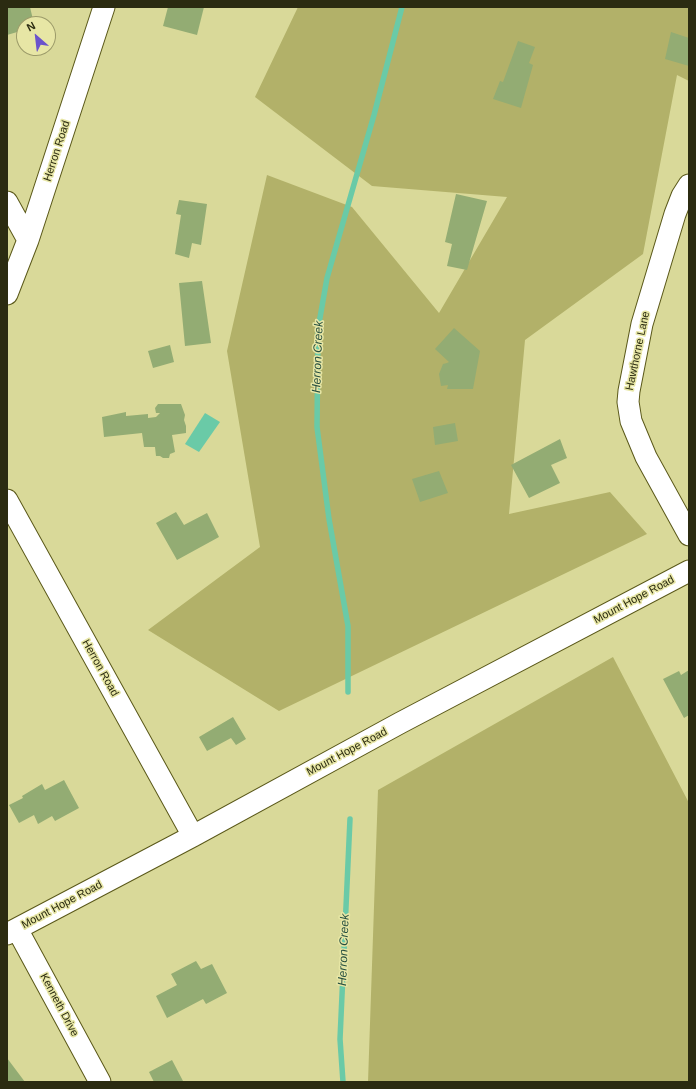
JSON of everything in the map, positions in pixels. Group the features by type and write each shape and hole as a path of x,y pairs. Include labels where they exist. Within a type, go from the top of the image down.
{"street":[{"name":"Herron Road","path":"7,294 28,240 104,7"},
{"name":"Hawthorne Lane","path":"689,185 682,196 675,214 642,324 628,402 632,420 646,457 689,535"},
{"path":"7,202 28,240"},
{"name":"Herron Road","path":"7,500 192,836"},
{"name":"Mount Hope Road","path":"12,932 400,723 689,571"},
{"name":"Kenneth Drive","path":"12,932 100,1082"}],"shaded area":[{"path":"298,7 689,7 689,81 677,75 643,254 525,340 509,514 610,492 647,534 279,711 148,630 260,547 227,351 267,175 352,207 439,313 507,197 372,186 255,97"},
{"path":"205,413 220,422 199,452 185,444"},
{"path":"613,657 689,803 689,1082 368,1082 378,790"}],"building":[{"path":"7,7 30,7 32,16 16,16 16,32 7,35"},
{"path":"168,7 204,7 197,35 163,26"},
{"path":"671,32 689,38 689,66 665,59"},
{"path":"518,41 535,47 529,63 533,65 521,108 493,99 500,81 503,82"},
{"path":"456,194 487,201 467,270 447,266 452,244 445,242"},
{"path":"179,200 207,204 201,245 192,243 189,258 175,254 181,215 176,214"},
{"path":"202,281 211,343 185,346 179,283"},
{"path":"454,328 480,351 473,389 447,389 448,385 441,386 439,374 443,364 449,362 435,349"},
{"path":"170,345 174,362 153,368 148,351"},
{"path":"158,404 181,404 185,415 184,420 186,433 172,435 175,452 170,454 169,458 156,456 155,447 144,447 142,433 104,437 102,417 126,412 126,416 148,414 148,418 156,417 160,413 156,413 155,408"},
{"path":"455,423 458,441 435,445 433,427"},
{"path":"560,439 567,458 551,465 560,483 529,498 511,465"},
{"path":"439,471 448,493 420,502 412,479"},
{"path":"176,512 184,525 207,513 219,537 177,560 156,523"},
{"path":"689,670 689,715 684,718 663,679 679,671 681,675"},
{"path":"233,717 246,739 236,745 231,738 207,751 199,737"},
{"path":"64,780 79,808 55,821 52,816 38,824 34,815 19,823 9,805 23,798 22,796 42,784 45,790"},
{"path":"196,961 201,969 212,964 227,993 206,1004 203,999 167,1018 156,996 177,985 171,974"},
{"path":"7,1058 25,1082 7,1082"},
{"path":"172,1060 183,1081 154,1082 149,1072"}],"waterway":[{"name":"Herron Creek","path":"348,692 348,626 329,519 317,427 318,329 327,278 374,115 402,7"},
{"name":"Herron Creek","path":"343,1082 340,1039 350,819"}]}
